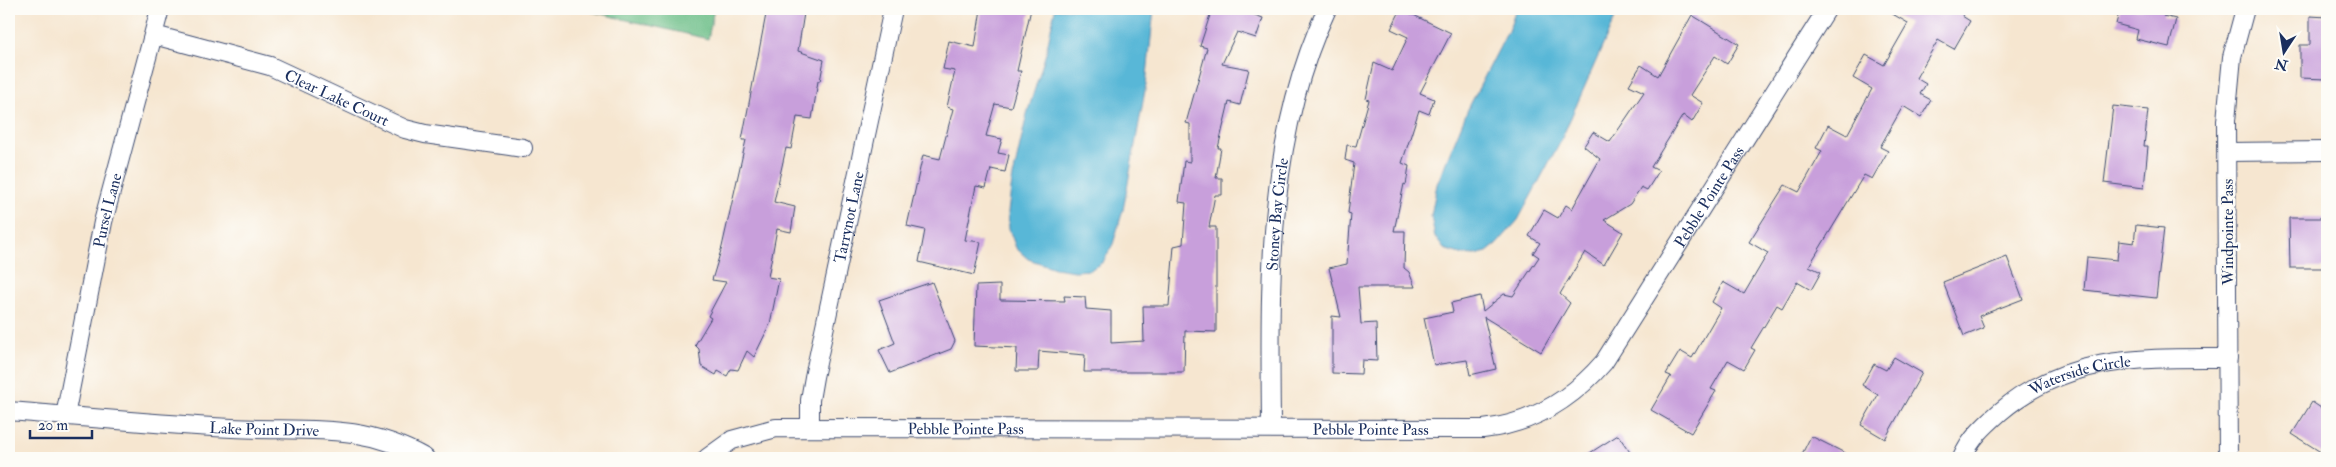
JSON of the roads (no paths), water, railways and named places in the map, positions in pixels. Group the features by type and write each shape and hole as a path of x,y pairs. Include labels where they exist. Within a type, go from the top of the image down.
{"street":[{"name":"Pursel Lane","path":"65,416 103,222 160,9"},
{"name":"Tarrynot Lane","path":"810,427 810,400 814,377 893,9"},
{"name":"Stoney Bay Circle","path":"1271,428 1270,267 1279,174 1302,74 1316,32 1327,9"},
{"name":"Pebble Pointe Pass","path":"707,458 732,440 776,428 1483,429 1503,427 1536,416 1577,390 1604,362 1827,9"},
{"name":"Windpointe Pass","path":"2228,458 2228,88 2232,57 2245,9"},
{"name":"Clear Lake Court","path":"154,35 270,66 405,129 425,134 523,148"},
{"path":"2227,152 2327,151"},
{"name":"Waterside Circle","path":"1962,458 1967,446 1982,427 2019,396 2060,375 2103,362 2146,359 2228,358"},
{"name":"Lake Point Drive","path":"9,411 234,428 346,431 388,440 425,458"}],"water":[{"path":"1055,9 1154,9 1146,85 1123,210 1113,244 1103,262 1090,270 1075,271 1055,268 1028,259 1016,248 1009,229 1008,212 1012,181 1027,114 1046,53"},
{"path":"1516,9 1619,9 1561,140 1518,220 1497,244 1487,252 1475,255 1460,254 1444,249 1435,237 1431,216 1437,184 1468,109 1510,27"}]}
